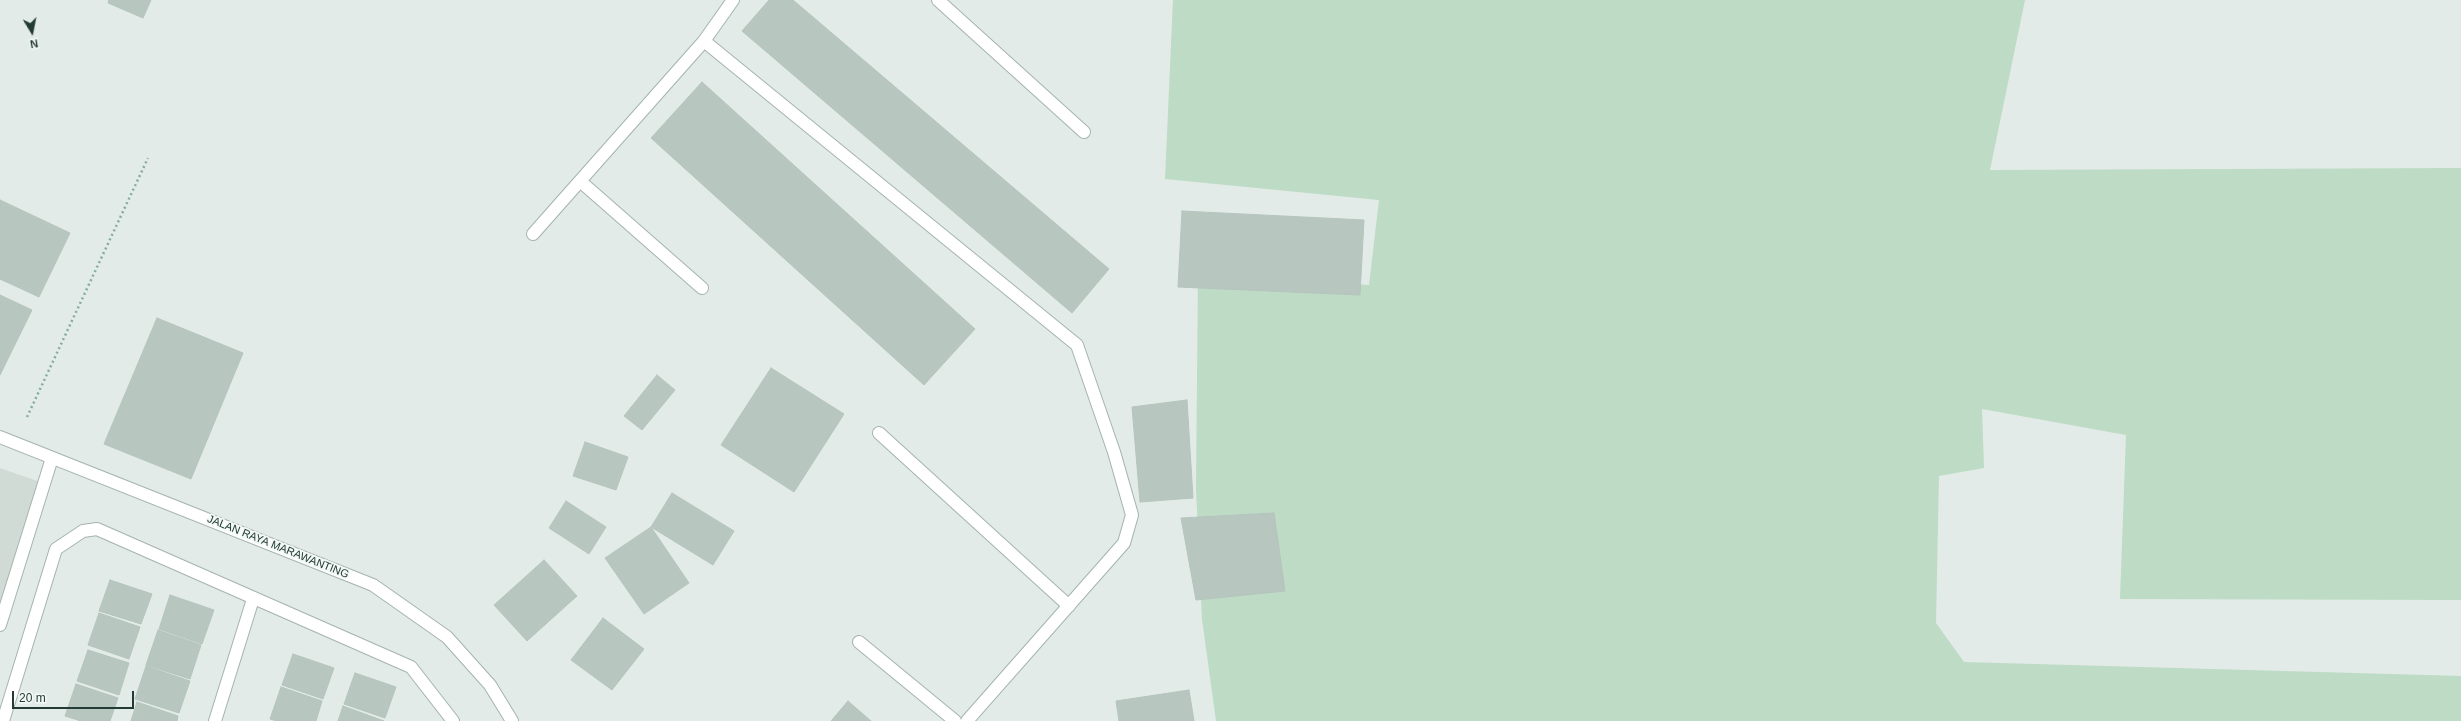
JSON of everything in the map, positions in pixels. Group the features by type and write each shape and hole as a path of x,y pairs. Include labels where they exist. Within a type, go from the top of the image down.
{"street":[{"path":"534,234 704,41 733,0"},
{"path":"938,0 1084,132"},
{"path":"704,41 1077,345 1114,452 1132,515 1124,543 967,721"},
{"path":"580,181 702,288"},
{"path":"879,433 1069,606"},
{"name":"JALAN RAYA MARAWANTING","path":"0,437 373,585 447,637 490,685 512,721"},
{"path":"0,626 52,458"},
{"path":"2,721 56,549 83,531 97,529 253,599 411,667 453,721"},
{"path":"215,721 253,599"},
{"path":"859,642 955,721"},
{"path":"441,721 445,709"}],"path":[{"path":"15,443 148,158"}],"shaded area":[{"path":"0,468 40,482 0,603"}],"green space":[{"path":"1173,0 2025,0 1990,170 2461,168 2461,600 2120,599 2126,435 1982,409 1984,468 1939,476 1936,623 1964,662 2461,676 2461,721 1216,721 1202,619 1196,489 1198,272 1369,285 1379,200 1165,179"}],"building":[{"path":"109,0 151,0 143,18 108,3"},
{"path":"769,0 793,0 1109,269 1072,313 742,31"},
{"path":"702,82 975,329 924,385 651,138"},
{"path":"0,200 70,233 39,297 0,279"},
{"path":"1182,211 1364,220 1360,295 1178,287"},
{"path":"0,295 32,310 0,375"},
{"path":"157,318 243,353 191,479 104,444"},
{"path":"771,368 844,414 794,492 721,445"},
{"path":"657,375 675,390 642,430 624,416"},
{"path":"1187,400 1193,498 1140,502 1132,407"},
{"path":"585,442 628,457 616,490 573,476"},
{"path":"672,493 734,531 713,565 651,527"},
{"path":"566,501 606,527 589,554 549,528"},
{"path":"1274,513 1285,591 1196,600 1181,518"},
{"path":"651,527 689,583 644,614 605,558"},
{"path":"544,560 577,596 527,641 494,605"},
{"path":"110,580 152,594 141,624 99,611"},
{"path":"170,595 214,610 202,644 159,629"},
{"path":"99,613 140,627 129,659 88,645"},
{"path":"603,618 644,649 612,690 571,660"},
{"path":"158,630 201,645 190,679 146,665"},
{"path":"88,650 129,663 119,695 77,681"},
{"path":"293,654 334,668 323,699 282,685"},
{"path":"146,666 190,681 179,713 135,699"},
{"path":"355,673 396,687 385,718 344,704"},
{"path":"76,684 118,698 110,721 81,721 65,716"},
{"path":"281,687 322,701 316,721 277,721 270,719"},
{"path":"1189,690 1194,721 1119,721 1116,701"},
{"path":"848,701 871,721 831,721"},
{"path":"137,702 178,716 177,721 131,721"},
{"path":"343,706 384,721 338,721"}]}
